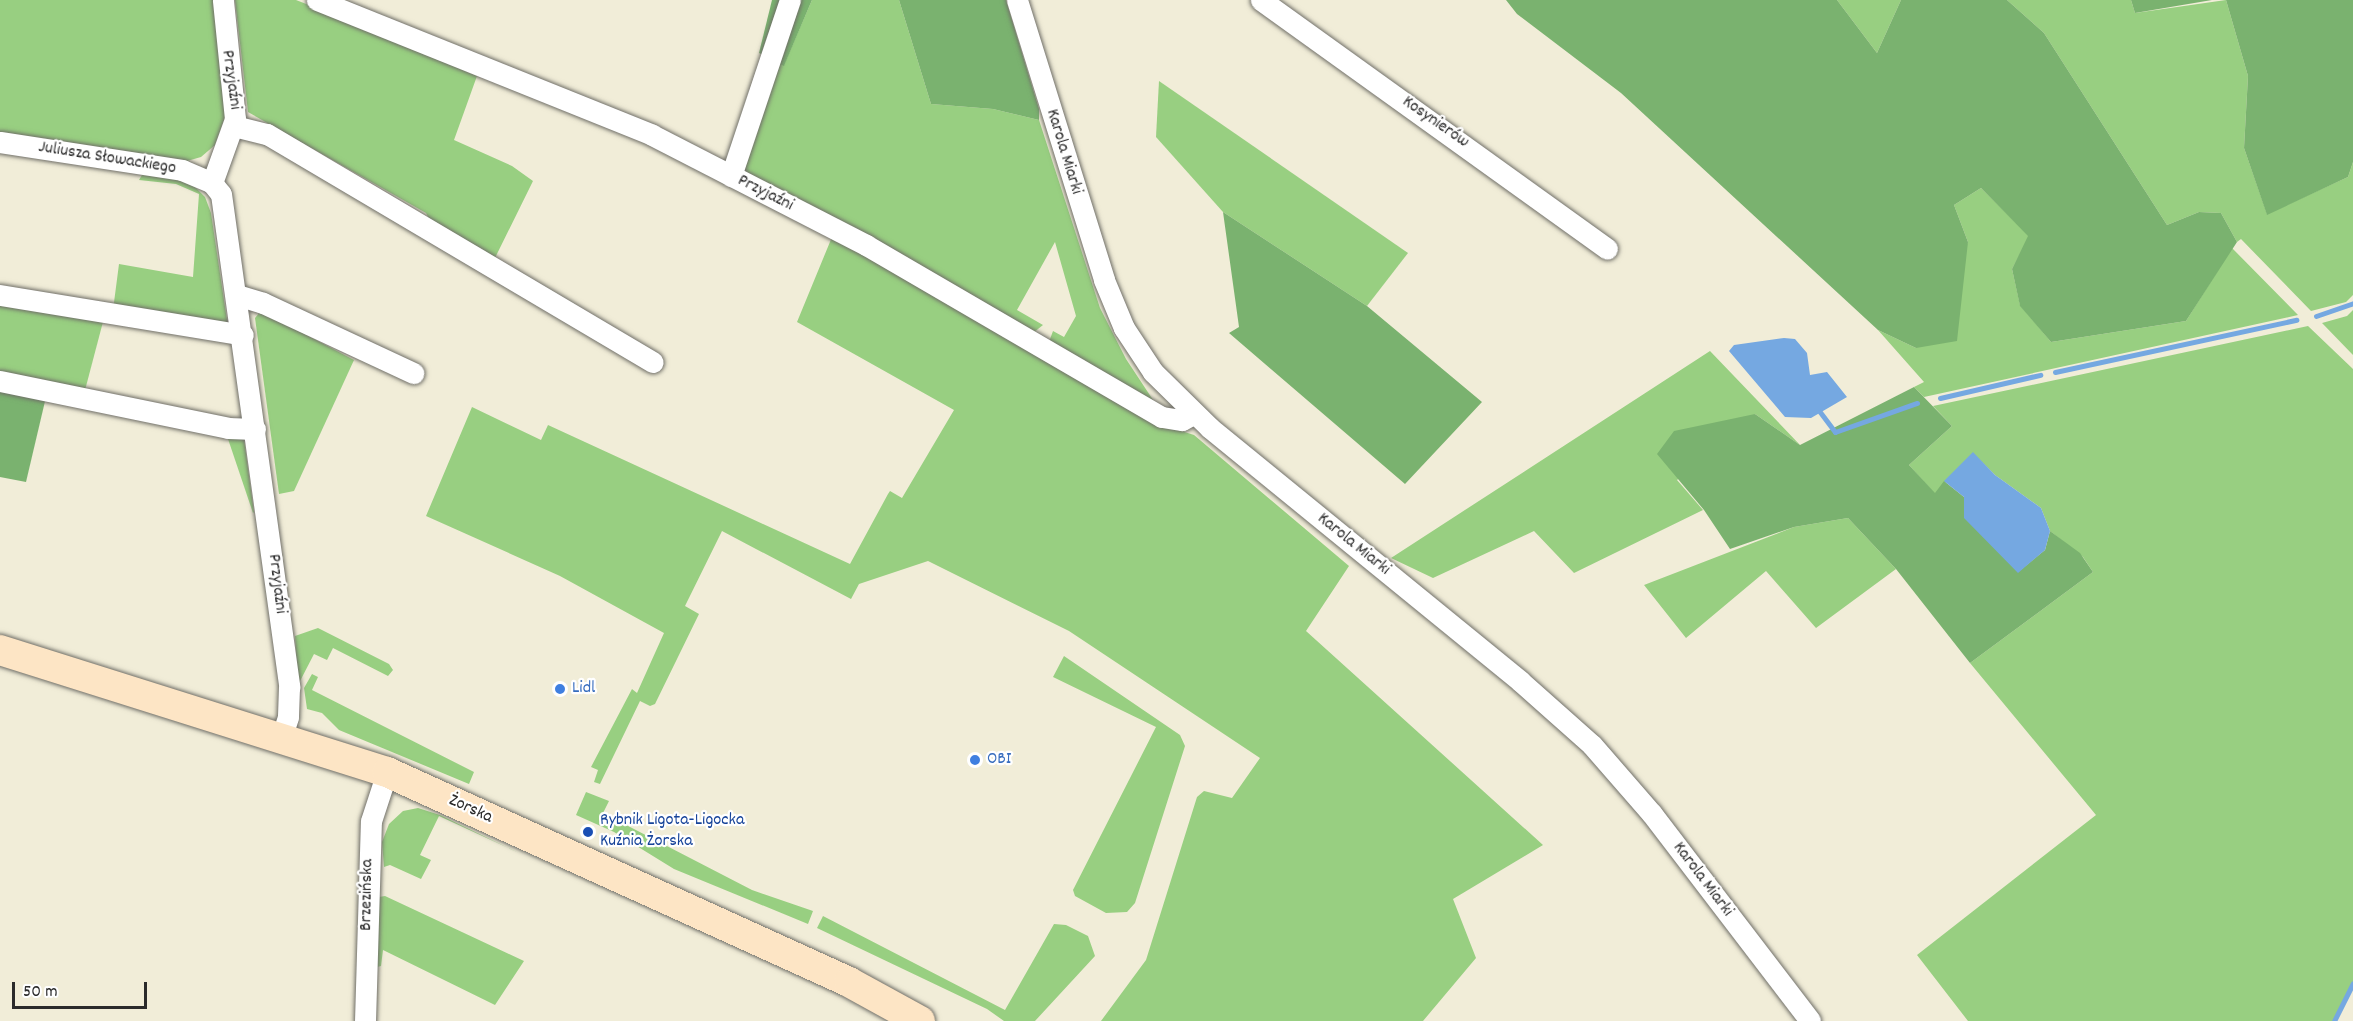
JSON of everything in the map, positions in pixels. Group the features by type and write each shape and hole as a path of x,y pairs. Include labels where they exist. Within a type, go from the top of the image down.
{"main road":[{"name":"Żorska","path":"0,650 387,772 841,979 920,1021"}],"street":[{"name":"Przyjaźni","path":"223,0 226,52 235,102 234,126 212,183 225,207 290,687 289,710 281,738"},
{"name":"Przyjaźni","path":"317,0 620,121 866,245 1162,417 1182,420 1193,414"},
{"path":"731,176 790,0"},
{"name":"Karola Miarki","path":"1017,0 1094,251 1117,312 1142,358 1193,414 1520,681 1592,745 1652,814 1810,1021"},
{"name":"Kosynierów","path":"1261,0 1607,249"},
{"path":"234,126 267,134 653,362"},
{"name":"Juliusza Słowackiego","path":"0,142 182,170 212,183"},
{"path":"0,295 243,335"},
{"path":"237,295 263,303 413,373"},
{"path":"0,381 228,428 255,429"},
{"name":"Brzezińska","path":"365,1021 370,832 374,806 387,772"}],"green space":[{"path":"0,0 215,0 226,114 215,145 201,157 180,163 0,135"},
{"path":"235,0 296,0 468,67 467,72 477,76 454,140 512,166 533,181 494,260 434,228 426,213 248,112"},
{"path":"772,0 812,0 784,66 759,53"},
{"path":"812,0 899,0 931,104 993,109 1039,120 1100,308 1126,359 1159,409 1049,342 1053,331 1064,337 1076,316 1055,242 1017,310 1043,325 1033,333 743,172 775,60 784,65"},
{"path":"899,0 1006,0 1039,109 1039,120 993,109 931,104"},
{"path":"1506,0 1837,0 1877,53 1901,0 2007,0 2044,33 2167,225 2199,212 2221,213 2237,242 2186,321 2051,342 2020,306 2012,269 2028,236 1981,188 1954,205 1968,242 1957,341 1916,348 1878,330 1621,93 1517,14"},
{"path":"1837,0 1901,0 1877,53"},
{"path":"2007,0 2131,0 2135,13 2226,0 2248,76 2244,148 2267,214 2348,177 2353,162 2353,295 2346,302 2311,311 2241,239 2237,242 2221,213 2199,212 2167,225 2044,33"},
{"path":"2131,0 2212,0 2135,13"},
{"path":"2226,0 2353,0 2353,162 2348,177 2267,215 2244,148 2248,76"},
{"path":"1159,81 1408,253 1367,306 1223,212 1156,137"},
{"path":"142,175 178,179 195,187 205,197 211,213 228,327 113,310 119,264 193,277 199,194 176,184 139,180"},
{"path":"1981,188 2029,236 2012,269 2020,305 2051,342 2186,321 2232,248 2298,315 1924,397 1914,387 1924,382 1878,330 1916,348 1968,242 1954,205"},
{"path":"1223,212 1367,306 1482,402 1405,484 1229,333 1239,327"},
{"path":"832,237 1166,426 1194,435 1349,566 1306,631 1543,845 1453,899 1476,958 1423,1021 1101,1021 1146,960 1197,797 1204,791 1232,798 1260,758 1069,631 928,561 859,584 851,599 722,531 685,606 699,614 655,704 650,706 640,701 600,784 594,782 598,770 591,767 632,689 637,693 664,633 560,576 426,516 472,407 541,440 548,425 850,564 890,491 902,498 954,410 797,322"},
{"path":"0,300 104,318 84,394 0,378"},
{"path":"2353,310 2353,355 2322,323 2347,316"},
{"path":"261,311 354,360 294,491 279,494 255,318"},
{"path":"2308,326 2353,369 2353,983 2334,1021 1968,1021 1917,955 2096,815 1970,663 2093,572 2083,557 2050,531 2041,508 1995,475 1973,453 1935,494 1909,465 1952,426 1933,406"},
{"path":"1710,351 1800,445 1755,414 1677,480 1703,510 1574,573 1534,531 1433,578 1391,558"},
{"path":"0,386 46,397 26,482 0,477"},
{"path":"1914,387 1952,426 1909,465 1935,493 1944,481 1964,497 1996,548 2018,572 2045,550 2050,531 2080,553 2093,572 1970,663 1896,569 1848,518 1794,527 1730,549 1704,510 1657,454 1674,431 1755,414 1800,445"},
{"path":"226,433 244,439 253,513"},
{"path":"1848,518 1896,569 1816,628 1766,571 1686,638 1644,585 1794,527"},
{"path":"318,628 389,664 393,670 388,676 333,648 327,660 314,654 298,685 295,636"},
{"path":"1064,656 1180,735 1185,746 1135,903 1127,912 1106,913 1075,896 1073,890 1156,727 1053,677"},
{"path":"312,674 318,677 312,690 474,772 469,784 339,730 322,713 307,709 304,688"},
{"path":"586,792 609,801 603,813 752,890 813,911 808,924 674,869 614,832 576,815"},
{"path":"418,808 440,815 519,853 439,816 420,855 431,860 421,879 390,865 384,867 382,842 389,824 403,811"},
{"path":"385,896 524,961 495,1005 383,950 381,966 377,967 379,897"},
{"path":"823,916 1005,1010 1054,924 1066,925 1088,936 1095,956 1035,1021 1004,1021 987,1009 817,928"}],"water":[{"path":"1784,338 1795,339 1807,353 1810,375 1827,372 1847,397 1811,418 1785,417 1729,351 1734,345"},
{"path":"1973,452 1995,475 2041,508 2050,531 2045,550 2018,573 1964,518 1964,497 1944,481"}],"waterway":[{"path":"2316,316 2353,303"},
{"path":"2055,372 2296,320"},
{"path":"1940,398 2040,375"},
{"path":"1820,412 1835,432 1917,403"},
{"path":"2334,1021 2353,983"}],"place":[{"name":"Lidl","path":"560,689"},
{"name":"OBI","path":"975,760"},
{"name":"Rybnik Ligota-Ligocka Kuźnia Żorska","path":"588,832"}]}
